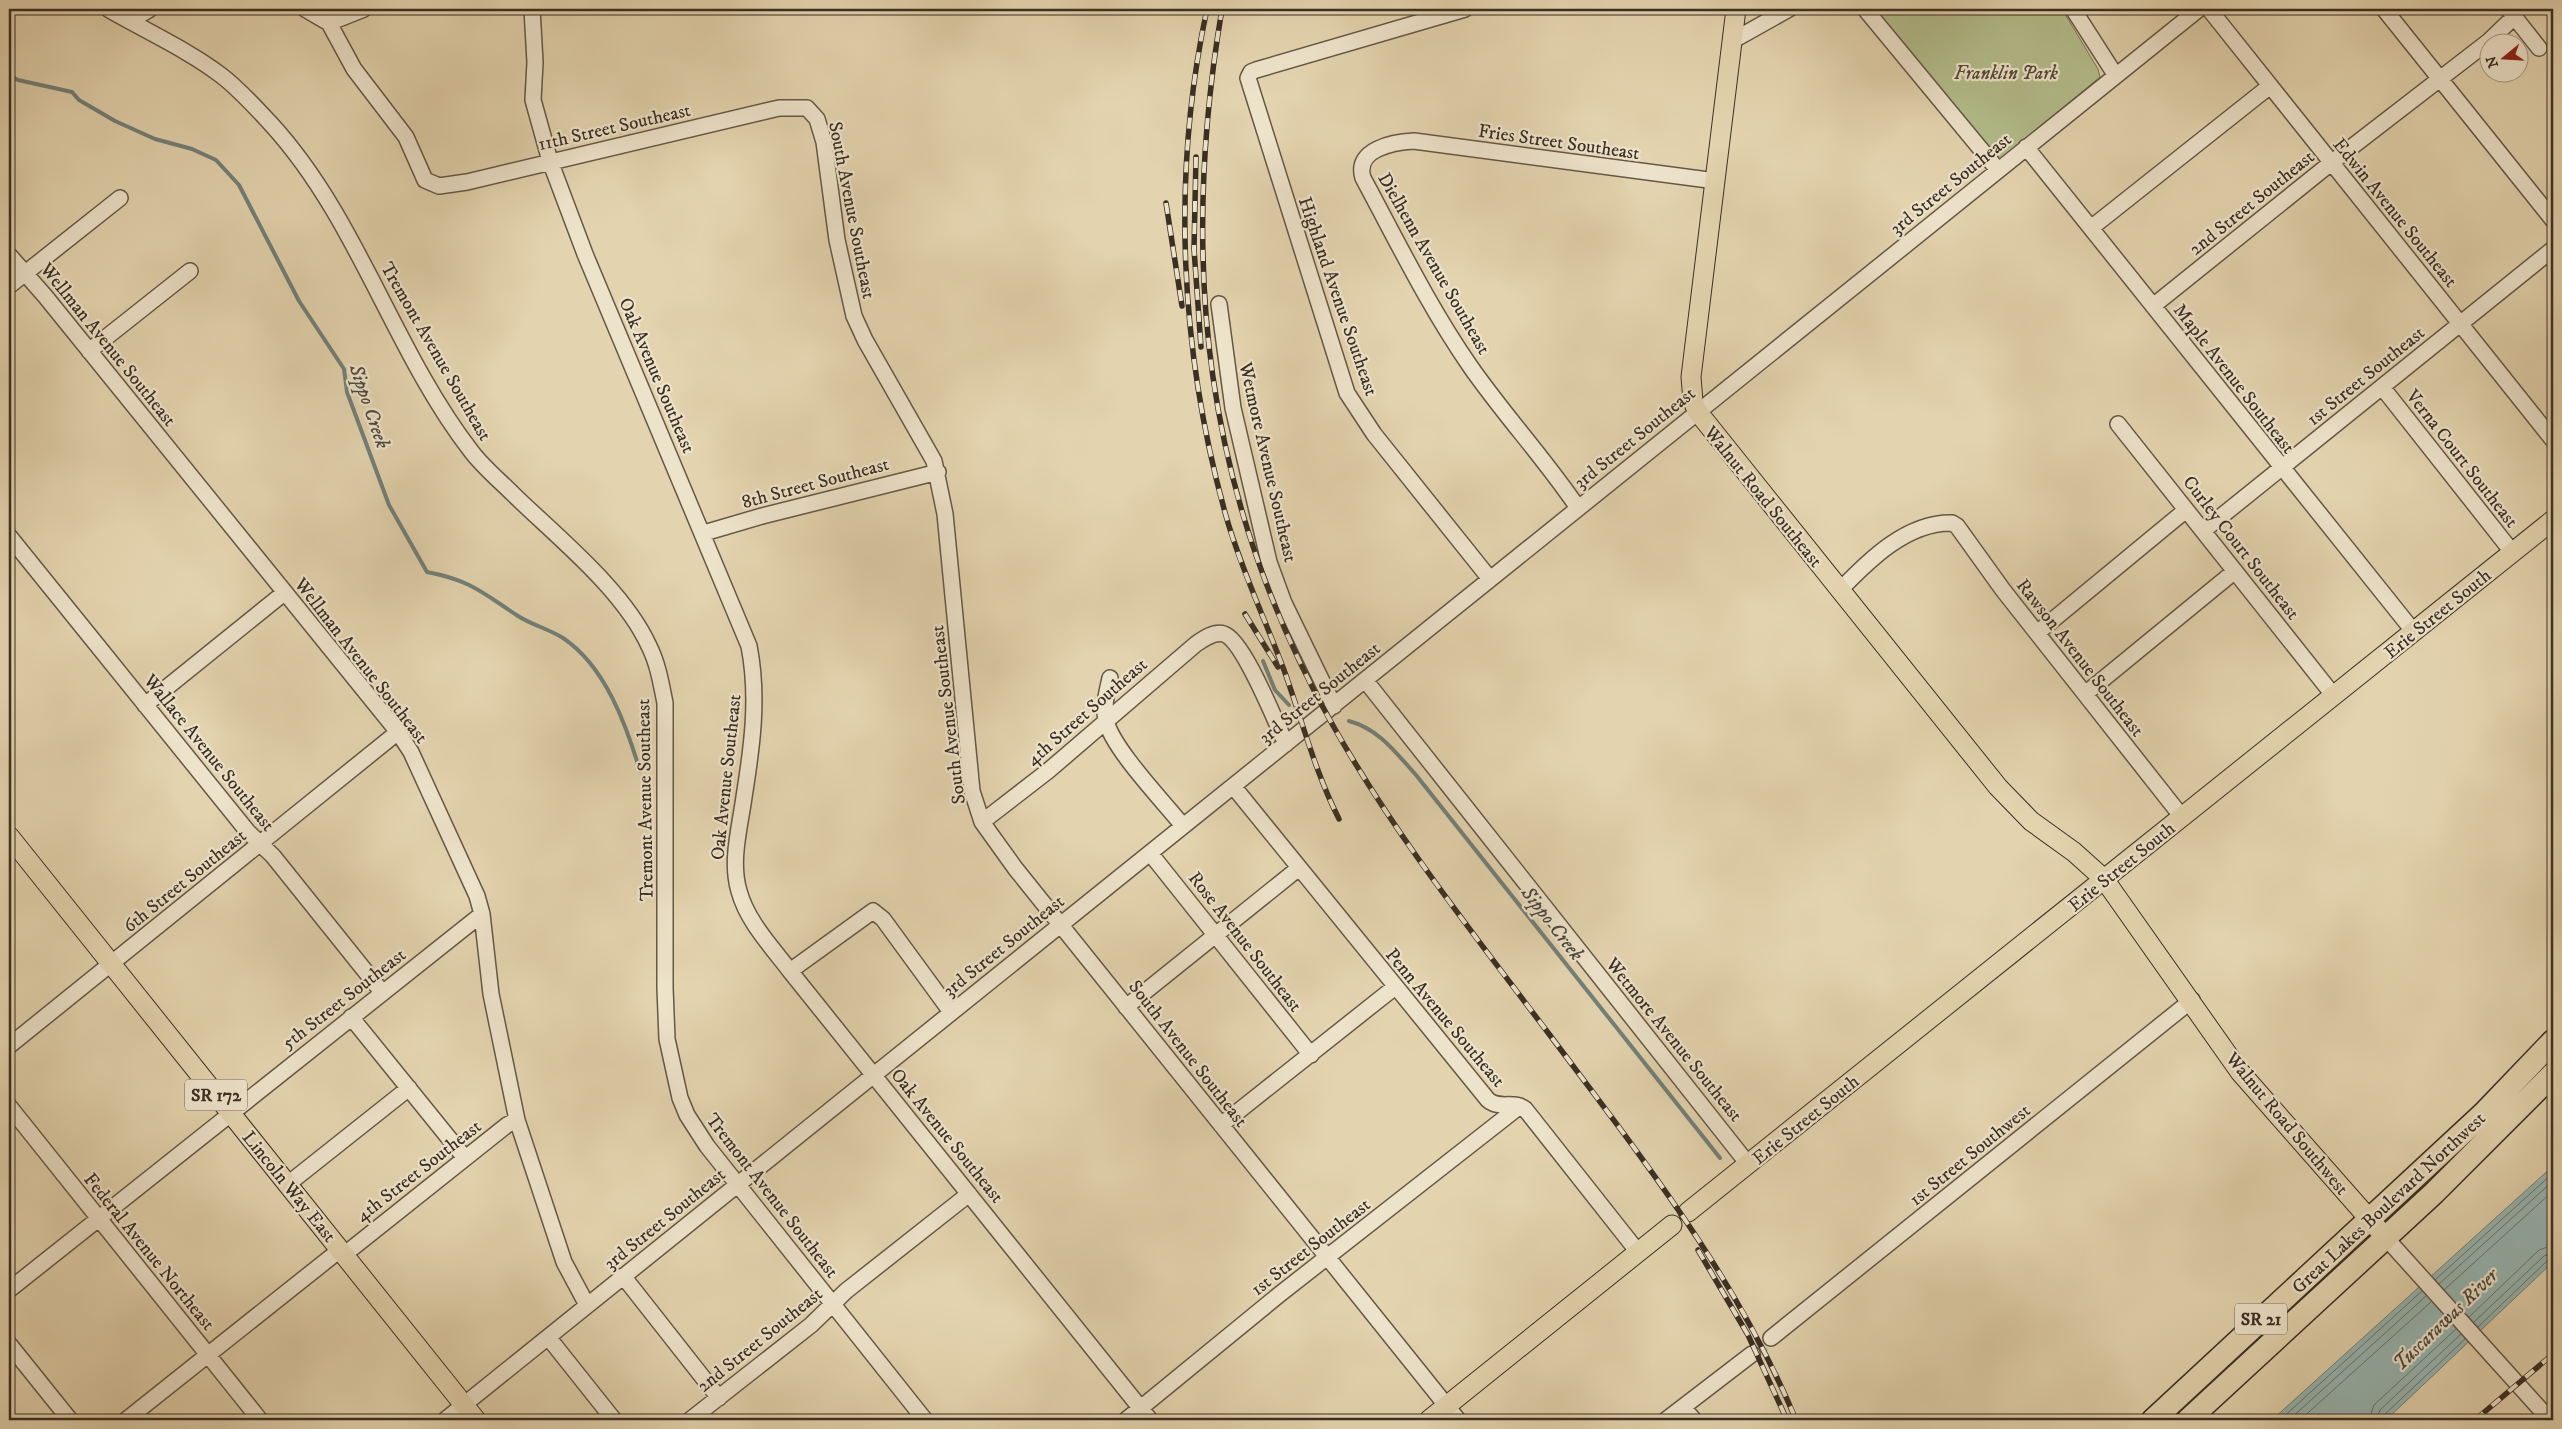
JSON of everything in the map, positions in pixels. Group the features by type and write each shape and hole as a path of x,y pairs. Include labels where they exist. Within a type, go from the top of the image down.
{"highway":[{"name":"Great Lakes Boulevard Northwest","path":"2153,1420 2484,1113 2553,1041"},
{"name":"Great Lakes Boulevard Northwest","path":"2188,1420 2485,1145 2553,1074"}],"main road":[{"name":"Walnut Road Southeast","path":"1736,9 1691,377 1693,401 1697,411 2004,794 2031,821 2081,857 2104,878"},
{"name":"Erie Street South","path":"1688,1212 2553,520"},
{"name":"Lincoln Way East","path":"12,845 112,964 476,1420"},
{"name":"Walnut Road Southwest","path":"2104,878 2192,1000 2240,1072 2386,1238"},
{"path":"1429,1420 1453,1413 1638,1252 1672,1225"}],"street":[{"name":"Tremont Avenue Southeast","path":"108,9 220,74 241,92 296,154 354,245 405,344 458,434 484,466 614,594 649,645 659,671 666,721 665,988 670,1056 673,1073 687,1115 737,1184 925,1420"},
{"path":"134,23 140,15 150,9"},
{"path":"305,9 329,23 364,9"},
{"name":"Oak Avenue Southeast","path":"532,9 535,62 533,100 550,161 585,254 744,628 753,667 754,712 751,747 735,855 738,891 745,908 790,971 1145,1414"},
{"name":"Highland Avenue Southeast","path":"1465,9 1256,70 1248,75 1254,104 1347,393 1374,434 1490,579"},
{"path":"1732,41 1789,9"},
{"path":"1865,9 1998,170"},
{"path":"2073,9 2116,76"},
{"name":"3rd Street Southeast","path":"445,1420 2199,9"},
{"name":"Edwin Avenue Southeast","path":"2209,9 2553,440"},
{"path":"2384,9 2553,220"},
{"path":"2511,13 2540,48"},
{"name":"2nd Street Southeast","path":"2153,306 2331,163 2489,41 2511,13"},
{"name":"11th Street Southeast","path":"329,23 354,69 406,137 420,172 431,184 449,185 779,108 807,108"},
{"path":"2091,228 2270,86"},
{"name":"South Avenue Southeast","path":"807,108 817,119 824,142 838,240 854,316 878,364 927,446 938,472 945,514 972,791 982,822 1015,868 1062,924 1220,1125 1453,1413"},
{"name":"Fries Street Southeast","path":"1396,143 1414,141 1716,182"},
{"name":"Dielhenn Avenue Southeast","path":"1396,143 1374,151 1366,158 1361,166 1363,178 1454,342 1472,368 1553,471 1578,508"},
{"name":"Maple Avenue Southeast","path":"2026,148 2414,632"},
{"path":"9,286 120,198"},
{"name":"1st Street Southeast","path":"2203,531 2553,250"},
{"name":"Wellman Avenue Southeast","path":"9,255 398,732 411,752 477,896 482,914 491,994 517,1120 564,1262 587,1305"},
{"path":"89,351 190,271"},
{"name":"Wetmore Avenue Southeast","path":"1219,304 1233,408 1269,562 1284,603 1334,706"},
{"name":"Verna Court Southeast","path":"2382,388 2513,553"},
{"name":"Curley Court Southeast","path":"2118,424 2334,696"},
{"name":"8th Street Southeast","path":"704,533 762,516 938,472"},
{"path":"2037,633 2186,510"},
{"name":"Rawson Avenue Southeast","path":"1840,590 1873,557 1901,539 1938,524 1950,522 1957,526 2084,694 2182,817"},
{"name":"Wallace Avenue Southeast","path":"9,536 260,845 273,856 382,992"},
{"path":"2084,694 2235,571"},
{"path":"145,705 284,593"},
{"name":"4th Street Southeast","path":"982,822 1048,771 1206,637 1218,634 1230,638 1241,649 1286,744"},
{"path":"1110,678 1105,707 1106,722 1115,742 1183,826"},
{"name":"Wetmore Avenue Southeast","path":"1365,680 1748,1164"},
{"name":"6th Street Southeast","path":"9,1046 398,732"},
{"name":"Penn Avenue Southeast","path":"1233,786 1488,1100 1500,1106 1515,1104 1520,1106"},
{"name":"Rose Avenue Southeast","path":"1150,852 1311,1055"},
{"path":"1126,1007 1299,868"},
{"path":"790,971 873,911 883,919 951,1012"},
{"name":"5th Street Southeast","path":"9,1290 482,914"},
{"path":"1220,1125 1395,987"},
{"name":"1st Street Southwest","path":"1771,1338 2192,1000"},
{"path":"351,1017 465,1158"},
{"path":"288,1184 409,1088"},
{"name":"Federal Avenue Northeast","path":"9,1106 260,1420"},
{"path":"1520,1106 1638,1252"},
{"name":"1st Street Southeast","path":"1126,1420 1145,1414 1328,1258 1520,1106"},
{"name":"4th Street Southeast","path":"126,1420 207,1354 507,1125 517,1120"},
{"name":"2nd Street Southeast","path":"690,1420 811,1325 846,1291 969,1194"},
{"name":"Walnut Road Southwest","path":"2386,1238 2412,1264 2550,1420"},
{"path":"623,1276 719,1398"},
{"path":"548,1337 614,1420"},
{"path":"9,1344 70,1420"},
{"path":"1666,1420 1752,1354"},
{"path":"1683,1406 1694,1420"}],"green space":[{"name":"Franklin Park","path":"1870,9 2062,9 2098,69 2100,77 1997,162"}],"water":[{"name":"Tuscarawas River","path":"2553,1166 2553,1262 2386,1420 2272,1420"}],"waterway":[{"name":"Sippo Creek","path":"9,75 18,80 72,92 79,100 115,121 155,139 192,149 216,160 239,185 299,301 344,369 347,392 389,505 427,572 442,575 476,588 523,619 563,638 578,650 591,664 612,697 628,734 640,771"},
{"name":"Sippo Creek","path":"1263,661 1275,690 1289,705"},
{"name":"Sippo Creek","path":"1349,721 1360,725 1378,736 1394,750 1416,775 1720,1158"}],"tunnel":[{"path":"1752,1354 1771,1338"}],"railway":[{"path":"1207,9 1196,72 1188,136 1185,200 1190,328 1199,391 1210,454 1232,536 1284,670 1316,764 1339,819"},
{"path":"1222,9 1209,103 1203,196 1204,286 1213,376 1229,464 1254,551 1288,637 1331,722 1407,843 1652,1173 1716,1267 1772,1367 1796,1420"},
{"path":"1196,157 1194,249 1201,347"},
{"path":"1166,203 1182,306"},
{"path":"1245,614 1278,667"},
{"path":"1698,1250 1748,1335 1787,1420"},
{"path":"2475,1420 2553,1354"}]}
